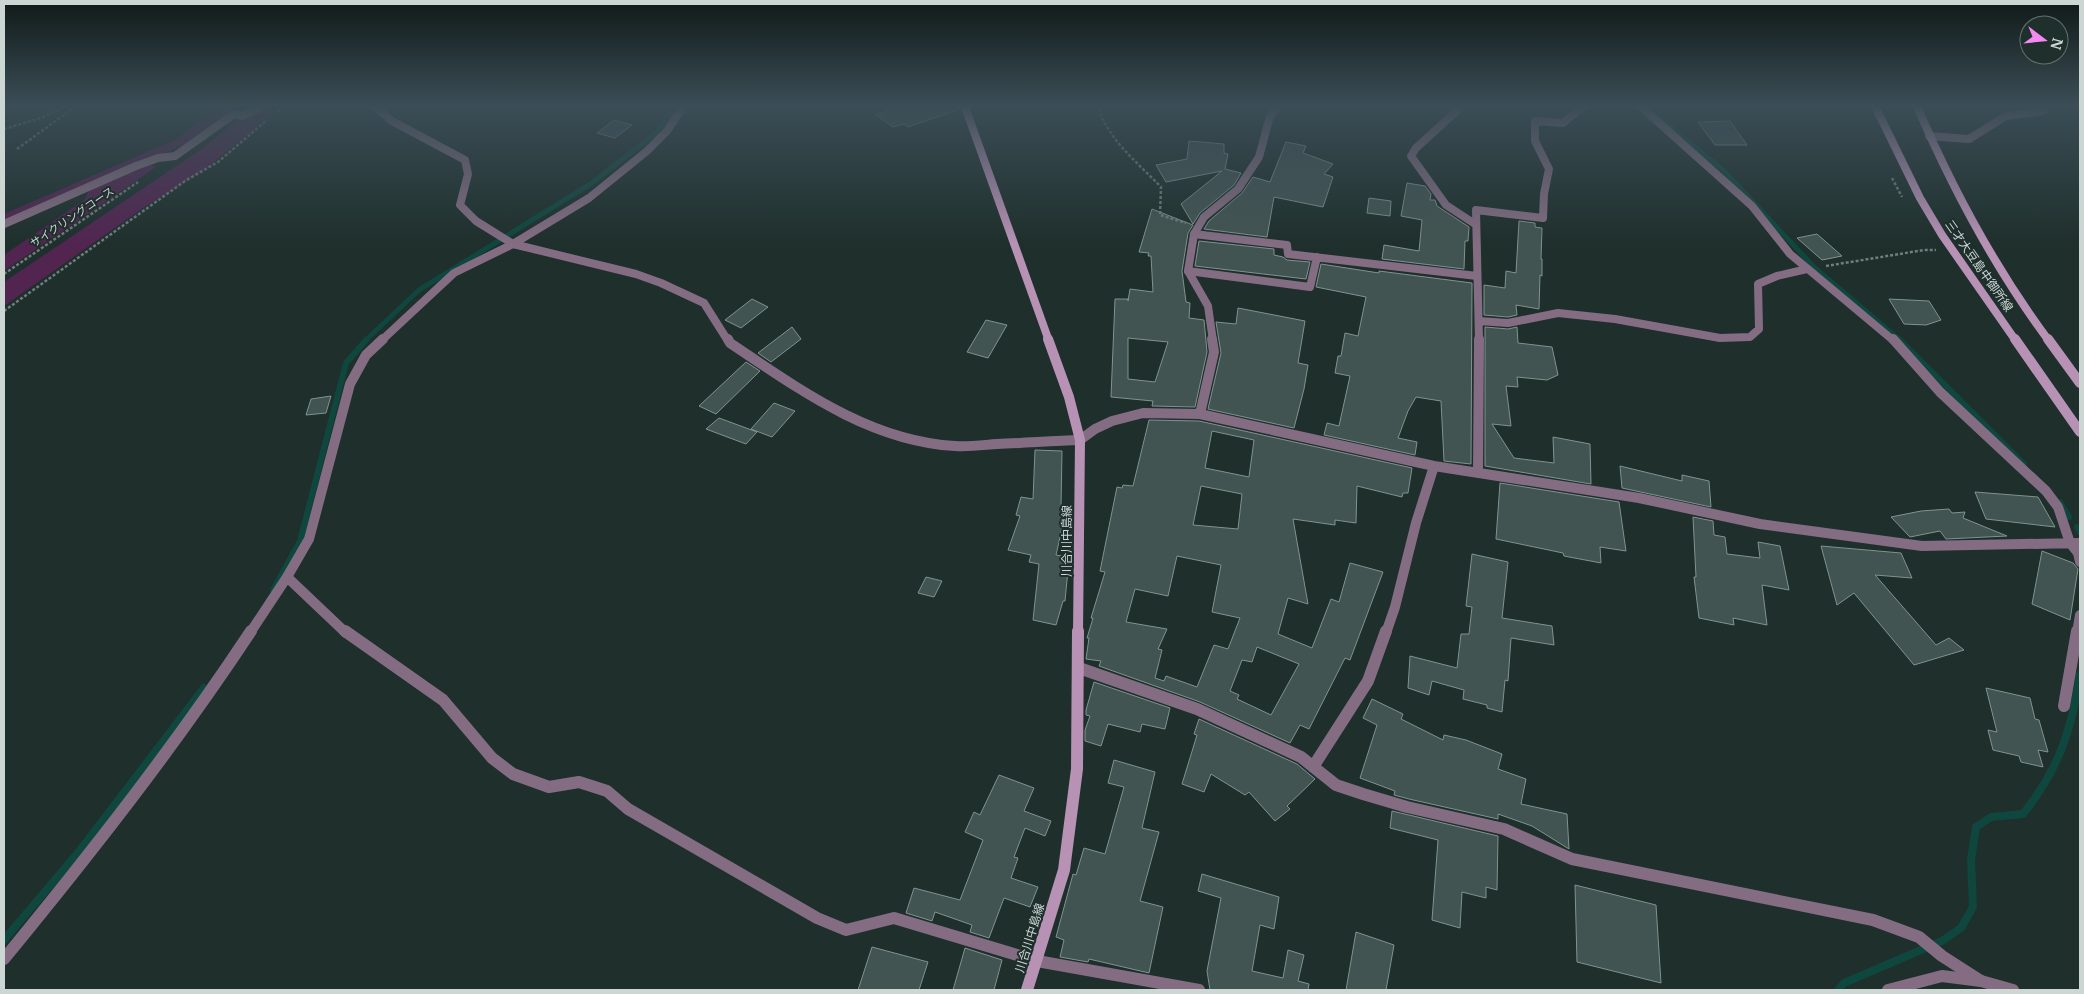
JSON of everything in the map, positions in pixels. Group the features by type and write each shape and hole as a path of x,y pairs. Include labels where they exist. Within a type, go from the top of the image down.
{"main road":[{"name":"川合川中島線","path":"981,150 1069,397 1080,440 1077,769 1064,870 1027,990"},
{"name":"三才大豆島中御所線","path":"1897,150 1920,198 1952,250 2080,432"},
{"name":"三才大豆島中御所線","path":"1936,150 1968,215 2019,299 2080,383"}],"street":[{"path":"4,224 136,166 158,158 175,156 183,150"},
{"path":"447,150 464,160 468,174 460,205 476,221 506,240 636,274 662,283 704,303 730,343 793,385 840,413 878,430 931,444 956,446 1080,440 1095,429 1112,421 1143,413 1200,414 1434,466 1639,498 1760,524 1922,546 2075,543"},
{"path":"4,959 101,840 208,698 287,578 309,539 350,384 366,355 454,274 506,240 588,198 649,150"},
{"path":"1200,414 1214,352 1208,306 1188,271 1195,230 1238,189 1259,157 1261,150"},
{"path":"1415,150 1411,156 1446,205 1475,224"},
{"path":"1478,473 1479,321 1476,210 1543,218 1544,194 1550,169 1538,150"},
{"path":"1690,150 1752,206 1790,254 1887,333 1940,392 2046,491 2058,507 2075,543 2080,562"},
{"path":"1195,230 1287,246 1288,254 1477,276"},
{"path":"1188,271 1310,287 1317,257"},
{"path":"1479,321 1508,323 1558,314 1615,319 1720,338 1750,337 1759,329 1758,284 1777,276 1807,269"},
{"path":"1313,767 1368,681 1396,608 1416,523 1434,466"},
{"path":"287,578 344,631 443,700 492,758 513,774 549,787 579,782 607,791 637,814 817,918 846,930 894,918 1037,961 1199,990"},
{"path":"2064,706 2080,615"},
{"path":"1079,668 1197,709 1301,756 1336,785 1407,807 1504,829 1572,859 1873,920 1919,937 1942,956 1981,981"},
{"path":"1888,990 1942,976 1981,981 2013,990"}],"path":[{"path":"4,311 185,181 218,162 232,150"},
{"path":"1127,150 1161,187 1160,215 1195,230"},
{"name":"サイクリングコース","path":"4,274 140,180"},
{"path":"1807,269 1924,250 1952,250"}],"shaded area":[{"path":"151,150 172,150 4,223 4,214"},
{"path":"199,150 228,150 208,167 146,206 4,306 4,282"},
{"path":"150,165 156,167 4,271 4,255 84,200 91,188"}],"building":[{"path":"1188,150 1224,150 1224,153 1228,154 1225,169 1241,173 1234,185 1200,213 1193,224 1181,204 1222,171 1166,182 1156,165 1187,159"},
{"path":"1283,150 1304,150 1303,153 1333,164 1324,174 1333,177 1323,207 1274,197 1267,237 1204,229 1209,221 1242,193 1253,177 1270,182"},
{"path":"1407,183 1425,186 1431,194 1430,200 1435,200 1437,206 1469,227 1468,241 1465,241 1464,269 1382,259 1384,245 1419,251 1422,220 1401,216"},
{"path":"1369,198 1391,201 1390,216 1367,213"},
{"path":"1152,209 1193,225 1188,233 1182,271 1186,302 1190,303 1189,318 1204,320 1207,352 1195,407 1152,406 1153,401 1111,397 1115,299 1128,299 1128,301 1130,289 1153,292 1151,256 1148,256 1149,253 1139,252","holes":["1128,338 1168,342 1155,382 1128,379"]},
{"path":"1519,221 1535,223 1535,227 1542,228 1542,276 1540,275 1539,309 1516,305 1517,315 1508,317 1484,315 1484,285 1505,288 1506,271 1516,273"},
{"path":"1817,234 1842,256 1822,260 1797,238"},
{"path":"1199,241 1274,249 1274,255 1287,260 1310,262 1306,279 1195,266"},
{"path":"1321,264 1379,273 1379,271 1472,283 1471,464 1444,461 1441,401 1416,397 1408,411 1398,438 1417,442 1415,455 1324,435 1327,423 1339,426 1350,376 1335,373 1338,356 1341,356 1345,333 1358,336 1366,297 1316,287"},
{"path":"752,299 768,307 741,328 725,320"},
{"path":"1889,299 1929,301 1941,320 1926,325 1904,324"},
{"path":"1238,308 1305,321 1298,363 1308,365 1294,428 1208,409 1221,353 1216,322 1236,324"},
{"path":"986,320 1007,325 988,358 967,352"},
{"path":"792,327 801,339 771,362 758,353"},
{"path":"1485,327 1508,329 1517,327 1518,343 1552,347 1558,375 1547,380 1517,377 1518,387 1506,386 1511,426 1492,424 1514,458 1554,463 1553,437 1590,444 1591,484 1485,466"},
{"path":"746,362 760,371 716,414 699,406"},
{"path":"331,396 326,413 306,415 311,399"},
{"path":"774,403 795,411 772,437 751,429"},
{"path":"719,418 757,432 746,444 706,429"},
{"path":"1149,420 1199,421 1412,468 1408,493 1403,493 1402,497 1357,486 1356,523 1335,520 1335,525 1293,519 1308,604 1288,598 1278,634 1312,648 1331,599 1339,602 1350,563 1383,572 1350,660 1345,658 1309,729 1300,725 1290,743 1200,702 1099,666 1101,661 1086,659 1089,638 1087,638 1093,618 1091,618 1105,572 1100,571 1117,487 1122,488 1123,485 1133,486","holes":["1212,431 1254,440 1249,477 1205,468","1201,486 1242,494 1238,529 1193,525","1177,556 1221,565 1212,612 1240,618 1228,649 1214,645 1197,687 1166,676 1164,681 1155,678 1162,650 1158,649 1167,629 1126,622 1135,589 1168,596","1257,647 1299,664 1271,715 1237,699 1239,695 1230,691 1242,660 1252,662"]},
{"path":"1035,450 1062,451 1061,506 1067,506 1056,555 1067,557 1063,570 1068,570 1065,601 1063,601 1056,625 1033,620 1039,564 1029,562 1031,555 1008,550 1020,516 1016,515 1021,497 1033,499"},
{"path":"1620,466 1682,481 1682,475 1709,481 1711,507 1622,488"},
{"path":"1500,483 1619,502 1626,551 1600,547 1601,563 1496,539"},
{"path":"1975,492 2038,497 2055,527 1986,519"},
{"path":"1949,509 1952,513 1965,512 1963,518 2007,536 1946,539 1940,531 1910,537 1891,517 1921,511"},
{"path":"1693,517 1713,521 1714,535 1725,537 1727,554 1760,558 1758,542 1780,546 1789,590 1762,585 1767,625 1733,618 1734,625 1699,618 1694,577 1696,577"},
{"path":"1821,546 1901,553 1912,578 1875,575 1936,645 1949,638 1964,650 1914,665 1854,593 1837,605"},
{"path":"2042,551 2073,563 2078,569 2070,620 2032,604"},
{"path":"1472,554 1508,562 1502,618 1552,626 1554,645 1511,638 1508,681 1505,680 1502,712 1487,708 1487,705 1463,699 1464,690 1432,681 1429,695 1408,688 1410,656 1457,668 1461,634 1469,634 1472,607 1466,606"},
{"path":"926,577 942,581 934,597 918,593"},
{"path":"1094,682 1170,708 1165,729 1142,724 1140,732 1108,724 1101,746 1085,741 1085,730 1090,716 1086,715 1086,710"},
{"path":"1986,688 2030,698 2035,719 2039,720 2048,752 2038,750 2043,767 2021,762 2019,756 1993,750 1988,730 1997,732"},
{"path":"1372,699 1403,714 1401,719 1443,740 1444,735 1466,740 1502,754 1498,769 1526,779 1521,804 1567,814 1569,849 1532,826 1498,814 1498,819 1409,799 1394,795 1395,791 1360,778 1377,725 1363,718"},
{"path":"1199,719 1297,764 1315,779 1287,806 1290,809 1275,821 1249,792 1245,795 1211,774 1204,792 1182,784 1197,735 1194,734"},
{"path":"1114,760 1155,772 1142,828 1159,832 1140,901 1163,907 1149,973 1089,959 1088,962 1060,957 1064,940 1056,937 1073,874 1076,875 1084,848 1105,854 1124,787 1108,783"},
{"path":"999,775 1034,788 1024,811 1051,821 1045,836 1025,828 1014,857 1018,858 1011,878 1038,887 1030,907 1004,898 989,938 970,932 972,925 935,912 932,921 906,913 914,888 960,900 983,840 965,832 974,812 980,815"},
{"path":"1392,811 1498,836 1497,890 1486,887 1486,898 1462,892 1460,928 1432,920 1438,840 1390,828"},
{"path":"1202,874 1279,897 1274,929 1260,925 1252,971 1283,978 1288,950 1304,955 1298,981 1309,984 1308,990 1210,990 1207,971 1221,898 1198,891"},
{"path":"1575,885 1656,905 1661,983 1577,962"},
{"path":"1356,932 1394,945 1386,990 1346,990"},
{"path":"872,947 928,962 919,990 858,990"},
{"path":"965,948 1002,960 994,990 953,990"}],"waterway":[{"path":"366,340 419,290 592,183 634,150"},
{"path":"1699,150 1724,171 1814,267 1901,341"},
{"path":"273,590 300,541 346,363 366,340"},
{"path":"1901,341 2024,464"},
{"path":"2060,502 2069,517"},
{"path":"2077,527 2080,532"},
{"path":"1838,990 1844,983 1942,941 1961,928 1973,907 1971,860 1976,827 1991,817 2023,814 2046,781 2068,732 2080,675"},
{"path":"4,940 81,849 204,688"}]}
